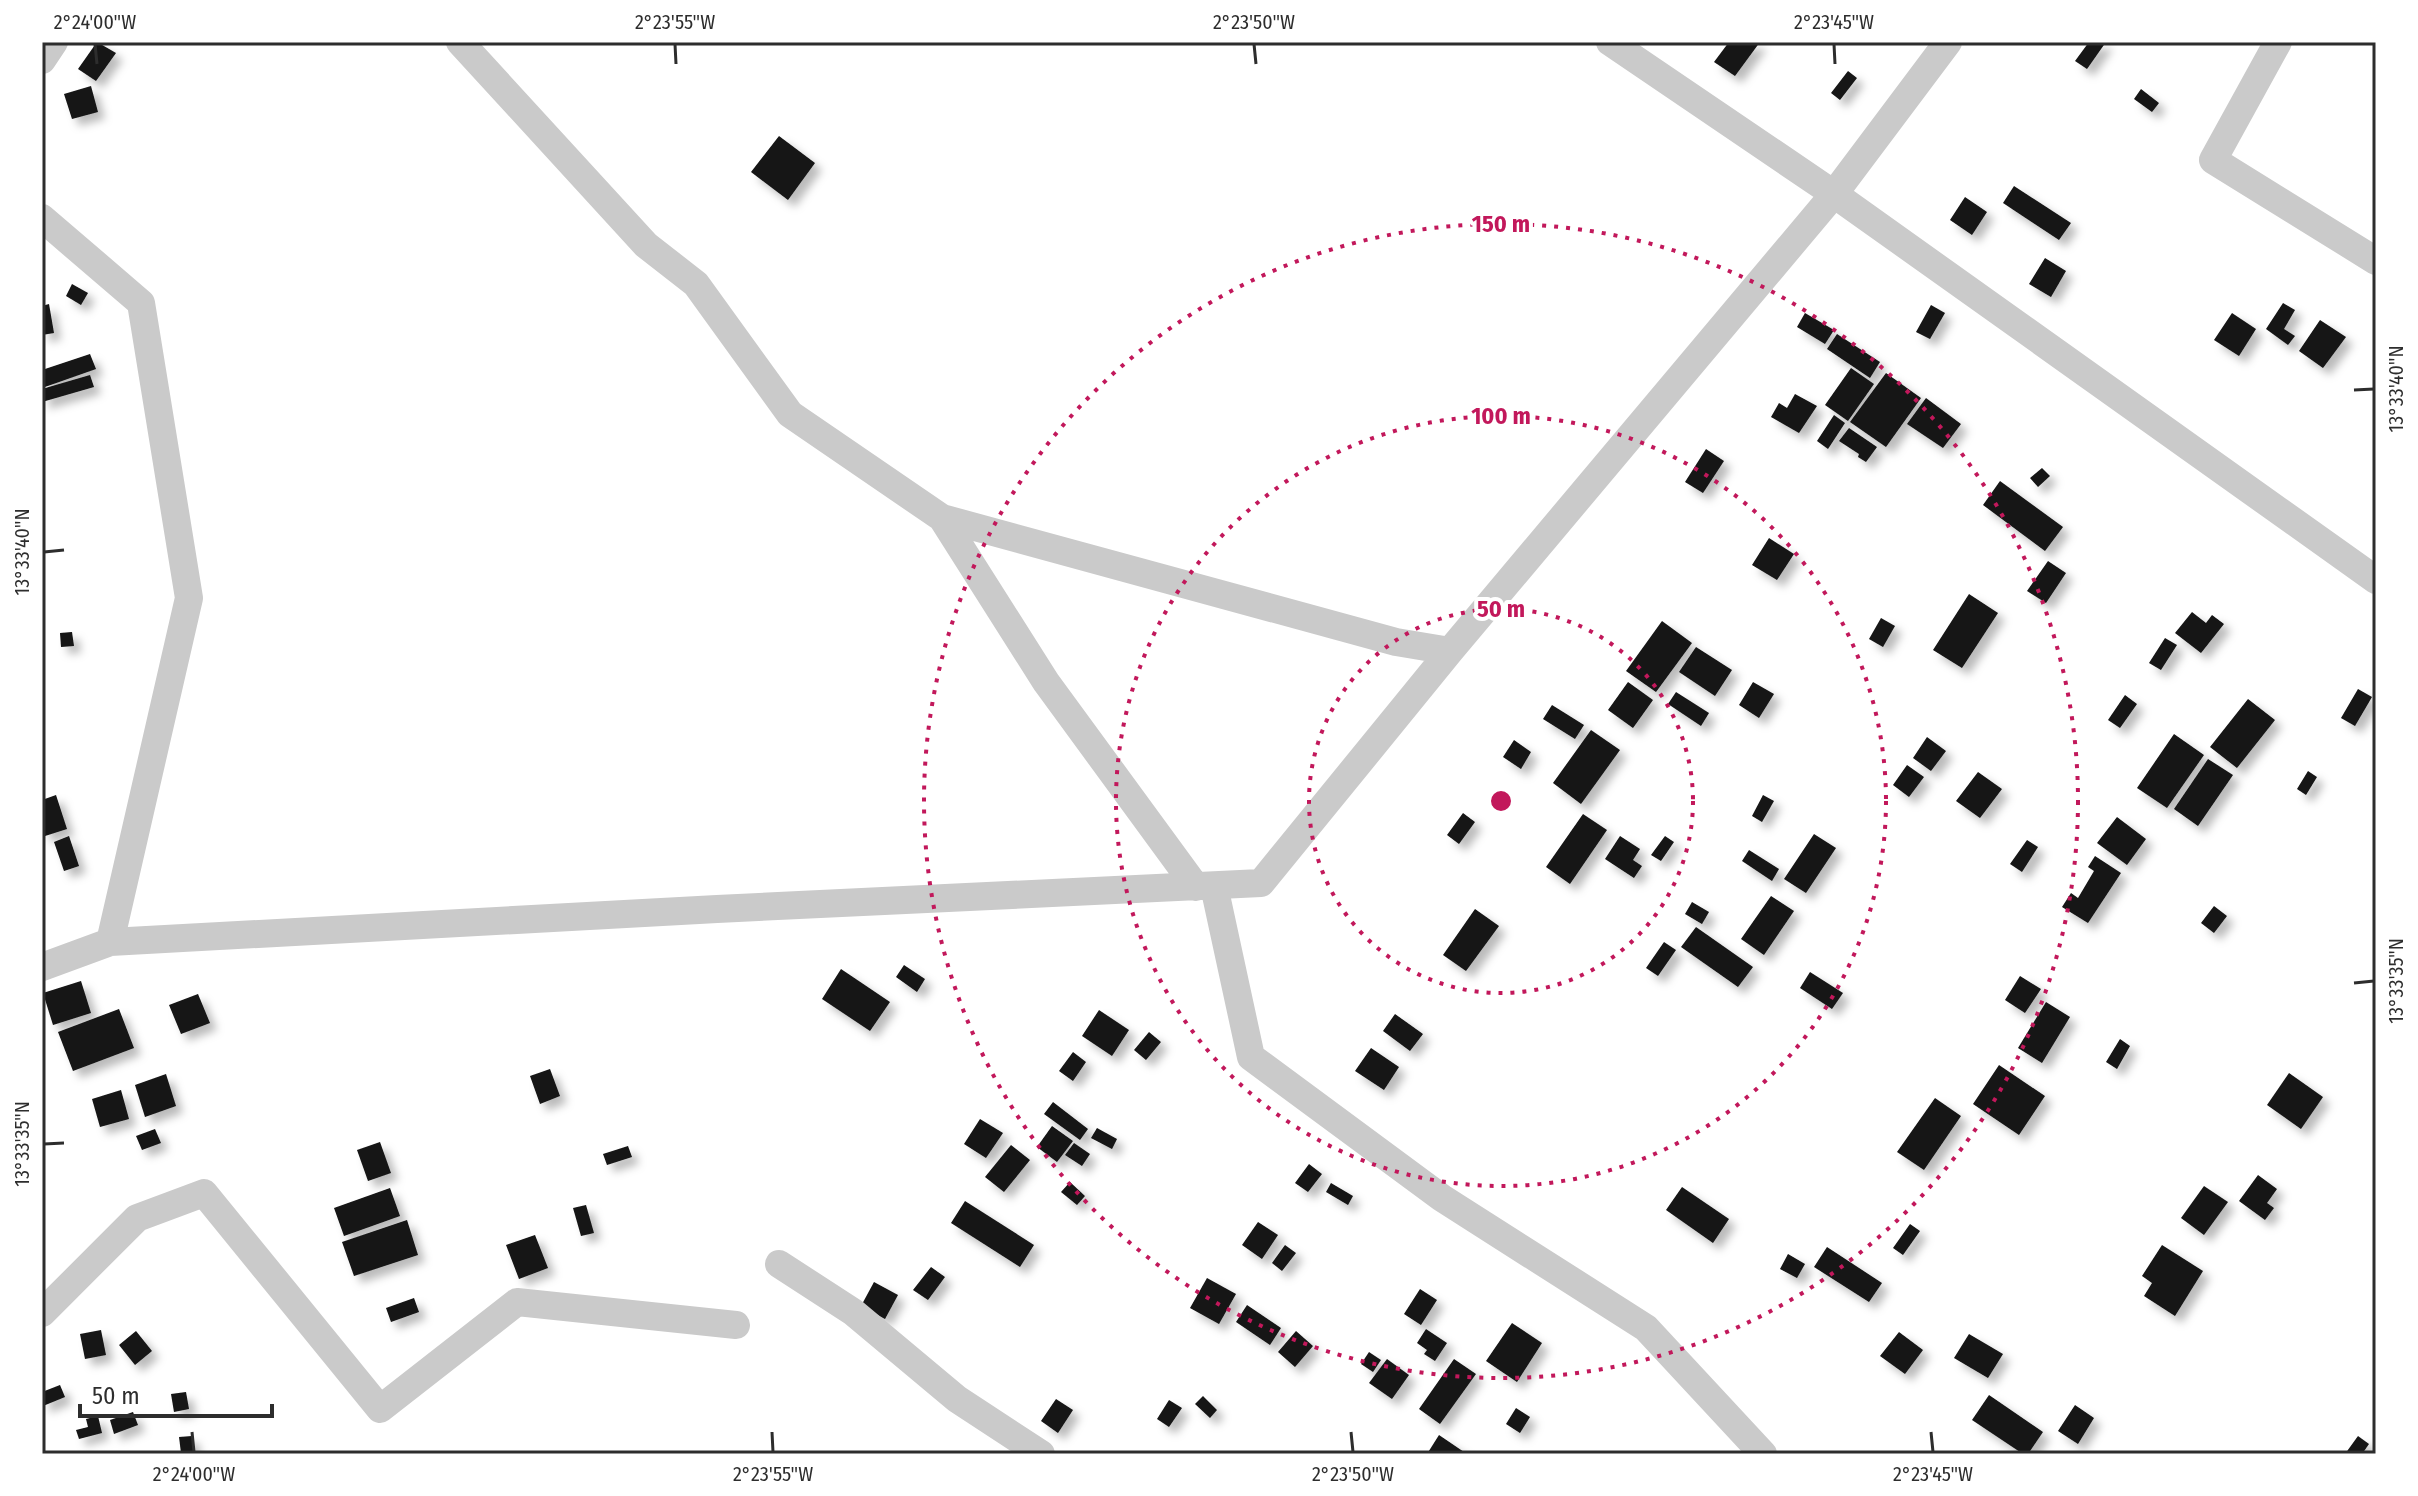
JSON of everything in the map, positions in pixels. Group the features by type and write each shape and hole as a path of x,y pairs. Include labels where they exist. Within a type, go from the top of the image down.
{"street":[{"path":"42,60 54,42"},
{"path":"460,42 646,245 696,284 790,414 942,518 1396,642 1450,651"},
{"path":"1610,42 1834,194 2376,580"},
{"path":"42,967 110,942 1261,883 1450,651 1834,194 1948,42"},
{"path":"2278,42 2213,160 2376,261"},
{"path":"42,218 141,303 189,598 110,942"},
{"path":"942,518 1046,682 1205,887 1251,1057 1442,1198 1646,1328 1763,1454"},
{"path":"42,1313 137,1218 204,1193 380,1409 517,1302 736,1325"},
{"path":"779,1264 853,1312 957,1399 1041,1454"}],"building":[{"path":"97,42 116,53 96,81 78,69"},
{"path":"1729,42 1760,42 1735,76 1714,62"},
{"path":"2089,42 2106,42 2087,69 2075,61"},
{"path":"1848,71 1857,78 1840,100 1831,93"},
{"path":"91,86 98,112 72,119 64,94"},
{"path":"2141,89 2159,103 2152,112 2134,99"},
{"path":"779,136 815,163 788,200 751,172"},
{"path":"2014,186 2071,223 2059,240 2003,203"},
{"path":"1965,197 1987,212 1972,235 1950,220"},
{"path":"2045,258 2066,271 2051,297 2029,284"},
{"path":"72,284 88,293 81,305 66,296"},
{"path":"2283,303 2295,310 2284,329 2295,336 2288,345 2266,329"},
{"path":"49,304 54,333 42,335 42,306"},
{"path":"1931,305 1945,313 1930,339 1916,332"},
{"path":"1805,313 1834,330 1825,344 1797,327"},
{"path":"2232,313 2256,329 2239,356 2214,340"},
{"path":"2320,320 2346,337 2323,368 2299,351"},
{"path":"1837,334 1880,362 1870,378 1827,349"},
{"path":"90,354 96,369 42,388 42,370"},
{"path":"1851,368 1874,384 1848,421 1825,405"},
{"path":"1886,373 1921,398 1886,447 1850,422"},
{"path":"90,375 94,387 42,402 42,389"},
{"path":"1795,394 1817,406 1799,433 1771,417 1779,403 1787,408"},
{"path":"1926,398 1961,424 1943,448 1907,424"},
{"path":"1834,415 1845,423 1828,449 1817,441"},
{"path":"1849,428 1877,447 1866,462 1839,441"},
{"path":"1706,449 1724,461 1703,493 1685,482"},
{"path":"2042,468 2050,476 2038,487 2030,478"},
{"path":"2000,481 2063,527 2045,551 1983,505"},
{"path":"1769,538 1794,554 1777,580 1752,565"},
{"path":"2048,561 2066,573 2046,603 2027,591"},
{"path":"1969,594 1998,613 1962,668 1933,650"},
{"path":"2192,612 2206,623 2212,615 2224,624 2201,653 2175,633"},
{"path":"1881,618 1895,626 1883,647 1869,639"},
{"path":"1662,621 1692,643 1656,692 1626,671"},
{"path":"72,632 74,646 61,647 60,633"},
{"path":"2165,638 2177,645 2161,670 2149,663"},
{"path":"1696,647 1732,670 1715,696 1679,672"},
{"path":"1628,682 1653,700 1633,728 1608,710"},
{"path":"1753,682 1774,694 1759,718 1739,705"},
{"path":"2358,689 2372,697 2355,726 2341,718"},
{"path":"1676,692 1709,713 1701,726 1668,704"},
{"path":"2125,695 2137,704 2120,728 2108,720"},
{"path":"2248,699 2275,720 2237,768 2210,747"},
{"path":"1552,705 1584,725 1575,739 1543,719"},
{"path":"1591,730 1620,750 1581,804 1553,783"},
{"path":"2174,734 2204,755 2167,808 2137,788"},
{"path":"1927,737 1946,751 1931,771 1913,758"},
{"path":"1514,740 1531,752 1521,769 1503,757"},
{"path":"2208,759 2233,775 2198,826 2174,809"},
{"path":"1907,765 1924,777 1909,797 1893,785"},
{"path":"2308,771 2317,777 2306,795 2297,789"},
{"path":"1978,772 2002,789 1980,818 1956,801"},
{"path":"56,795 67,829 45,836 42,800"},
{"path":"1763,795 1774,801 1762,822 1752,816"},
{"path":"1463,813 1475,822 1459,844 1447,835"},
{"path":"1583,814 1607,830 1570,884 1546,867"},
{"path":"2117,817 2146,839 2127,865 2097,843"},
{"path":"1814,834 1836,848 1806,893 1784,879"},
{"path":"69,836 79,866 64,871 54,842"},
{"path":"1620,836 1640,849 1633,860 1642,866 1634,878 1605,859"},
{"path":"1665,836 1674,842 1661,861 1651,855"},
{"path":"2027,840 2038,847 2022,872 2010,864"},
{"path":"1749,850 1779,869 1772,881 1742,861"},
{"path":"2095,856 2121,873 2088,923 2062,907 2071,893 2078,898 2094,871 2088,867"},
{"path":"1771,896 1794,911 1764,955 1741,939"},
{"path":"1692,902 1709,912 1702,924 1685,914"},
{"path":"2214,906 2227,916 2214,933 2201,923"},
{"path":"1475,909 1499,926 1466,971 1443,955"},
{"path":"1696,927 1753,967 1738,987 1681,947"},
{"path":"1664,942 1676,950 1658,976 1646,968"},
{"path":"904,965 925,979 917,992 896,977"},
{"path":"841,969 890,1002 870,1031 822,999"},
{"path":"1810,972 1843,993 1832,1009 1800,988"},
{"path":"2020,976 2041,989 2025,1013 2005,1000"},
{"path":"81,981 91,1013 53,1025 43,993"},
{"path":"198,994 210,1023 181,1034 169,1005"},
{"path":"2046,1002 2070,1017 2042,1063 2018,1048"},
{"path":"119,1009 134,1048 73,1071 58,1032"},
{"path":"1099,1010 1129,1030 1112,1056 1082,1036"},
{"path":"1395,1014 1423,1034 1410,1051 1383,1031"},
{"path":"1149,1032 1161,1042 1146,1060 1134,1050"},
{"path":"2120,1039 2130,1046 2117,1069 2106,1062"},
{"path":"1371,1048 1399,1067 1384,1090 1355,1071"},
{"path":"1073,1052 1086,1062 1073,1081 1059,1071"},
{"path":"1999,1065 2045,1096 2019,1135 1973,1104"},
{"path":"550,1069 560,1096 540,1104 530,1076"},
{"path":"2289,1073 2323,1097 2301,1129 2267,1105"},
{"path":"166,1074 176,1106 145,1117 135,1085"},
{"path":"121,1090 129,1119 100,1127 92,1099"},
{"path":"1935,1098 1961,1116 1924,1170 1897,1152"},
{"path":"1053,1102 1088,1129 1080,1140 1044,1114"},
{"path":"980,1119 1003,1133 986,1158 964,1144"},
{"path":"1052,1126 1073,1141 1057,1162 1037,1147"},
{"path":"1097,1128 1117,1139 1112,1149 1091,1138"},
{"path":"155,1129 161,1143 142,1150 136,1136"},
{"path":"380,1142 391,1173 368,1181 357,1150"},
{"path":"1074,1143 1090,1154 1082,1166 1065,1155"},
{"path":"1011,1145 1030,1160 1004,1192 985,1177"},
{"path":"628,1146 632,1157 607,1165 603,1154"},
{"path":"1309,1164 1322,1174 1308,1192 1295,1183"},
{"path":"2258,1175 2277,1189 2267,1203 2274,1208 2265,1220 2239,1201"},
{"path":"1070,1182 1085,1196 1077,1205 1061,1192"},
{"path":"1331,1183 1353,1196 1348,1205 1326,1192"},
{"path":"2204,1186 2228,1202 2204,1235 2181,1218"},
{"path":"1682,1187 1729,1219 1713,1243 1666,1210"},
{"path":"390,1188 400,1216 344,1236 334,1208"},
{"path":"965,1201 1034,1245 1020,1267 951,1223"},
{"path":"586,1205 594,1233 581,1236 573,1208"},
{"path":"407,1220 418,1255 354,1276 342,1242"},
{"path":"1258,1222 1278,1235 1262,1259 1242,1245"},
{"path":"1910,1224 1920,1231 1903,1255 1893,1248"},
{"path":"535,1235 548,1268 519,1279 506,1245"},
{"path":"1285,1245 1296,1253 1282,1271 1272,1263"},
{"path":"2162,1245 2203,1271 2175,1316 2144,1296 2152,1283 2142,1276"},
{"path":"1827,1247 1882,1283 1869,1302 1814,1267"},
{"path":"1788,1254 1805,1264 1797,1278 1780,1269"},
{"path":"931,1267 945,1277 928,1300 913,1290"},
{"path":"1207,1278 1236,1294 1219,1324 1190,1308"},
{"path":"874,1282 898,1295 885,1319 861,1306"},
{"path":"1420,1289 1437,1300 1421,1325 1404,1314"},
{"path":"414,1298 419,1312 391,1322 386,1308"},
{"path":"1247,1305 1281,1328 1270,1345 1236,1322"},
{"path":"1512,1323 1542,1343 1517,1382 1486,1361"},
{"path":"1426,1329 1447,1343 1435,1361 1424,1354 1427,1350 1417,1343"},
{"path":"101,1330 106,1355 85,1359 80,1334"},
{"path":"136,1331 152,1351 135,1365 119,1345"},
{"path":"1296,1331 1313,1346 1295,1367 1278,1352"},
{"path":"1899,1332 1923,1350 1905,1374 1880,1356"},
{"path":"1969,1334 2003,1354 1988,1378 1954,1358"},
{"path":"1369,1352 1381,1360 1373,1372 1361,1364"},
{"path":"1387,1359 1409,1375 1392,1399 1369,1383"},
{"path":"1454,1359 1476,1374 1440,1424 1419,1409"},
{"path":"60,1385 65,1397 43,1406 42,1392"},
{"path":"186,1392 189,1409 174,1412 171,1394"},
{"path":"1989,1395 2043,1432 2028,1454 2023,1454 1972,1420"},
{"path":"1203,1396 1217,1410 1210,1418 1195,1404"},
{"path":"1056,1399 1073,1410 1058,1433 1041,1421"},
{"path":"1169,1400 1182,1408 1169,1427 1157,1419"},
{"path":"2075,1405 2094,1418 2078,1444 2058,1431"},
{"path":"1516,1408 1530,1417 1520,1433 1506,1424"},
{"path":"133,1412 138,1425 114,1434 110,1420"},
{"path":"98,1416 102,1433 79,1439 76,1430 88,1427 86,1419"},
{"path":"1439,1435 1464,1452 1427,1454"},
{"path":"192,1436 194,1452 181,1453 179,1437"},
{"path":"2358,1436 2369,1444 2362,1454 2345,1454"}]}
